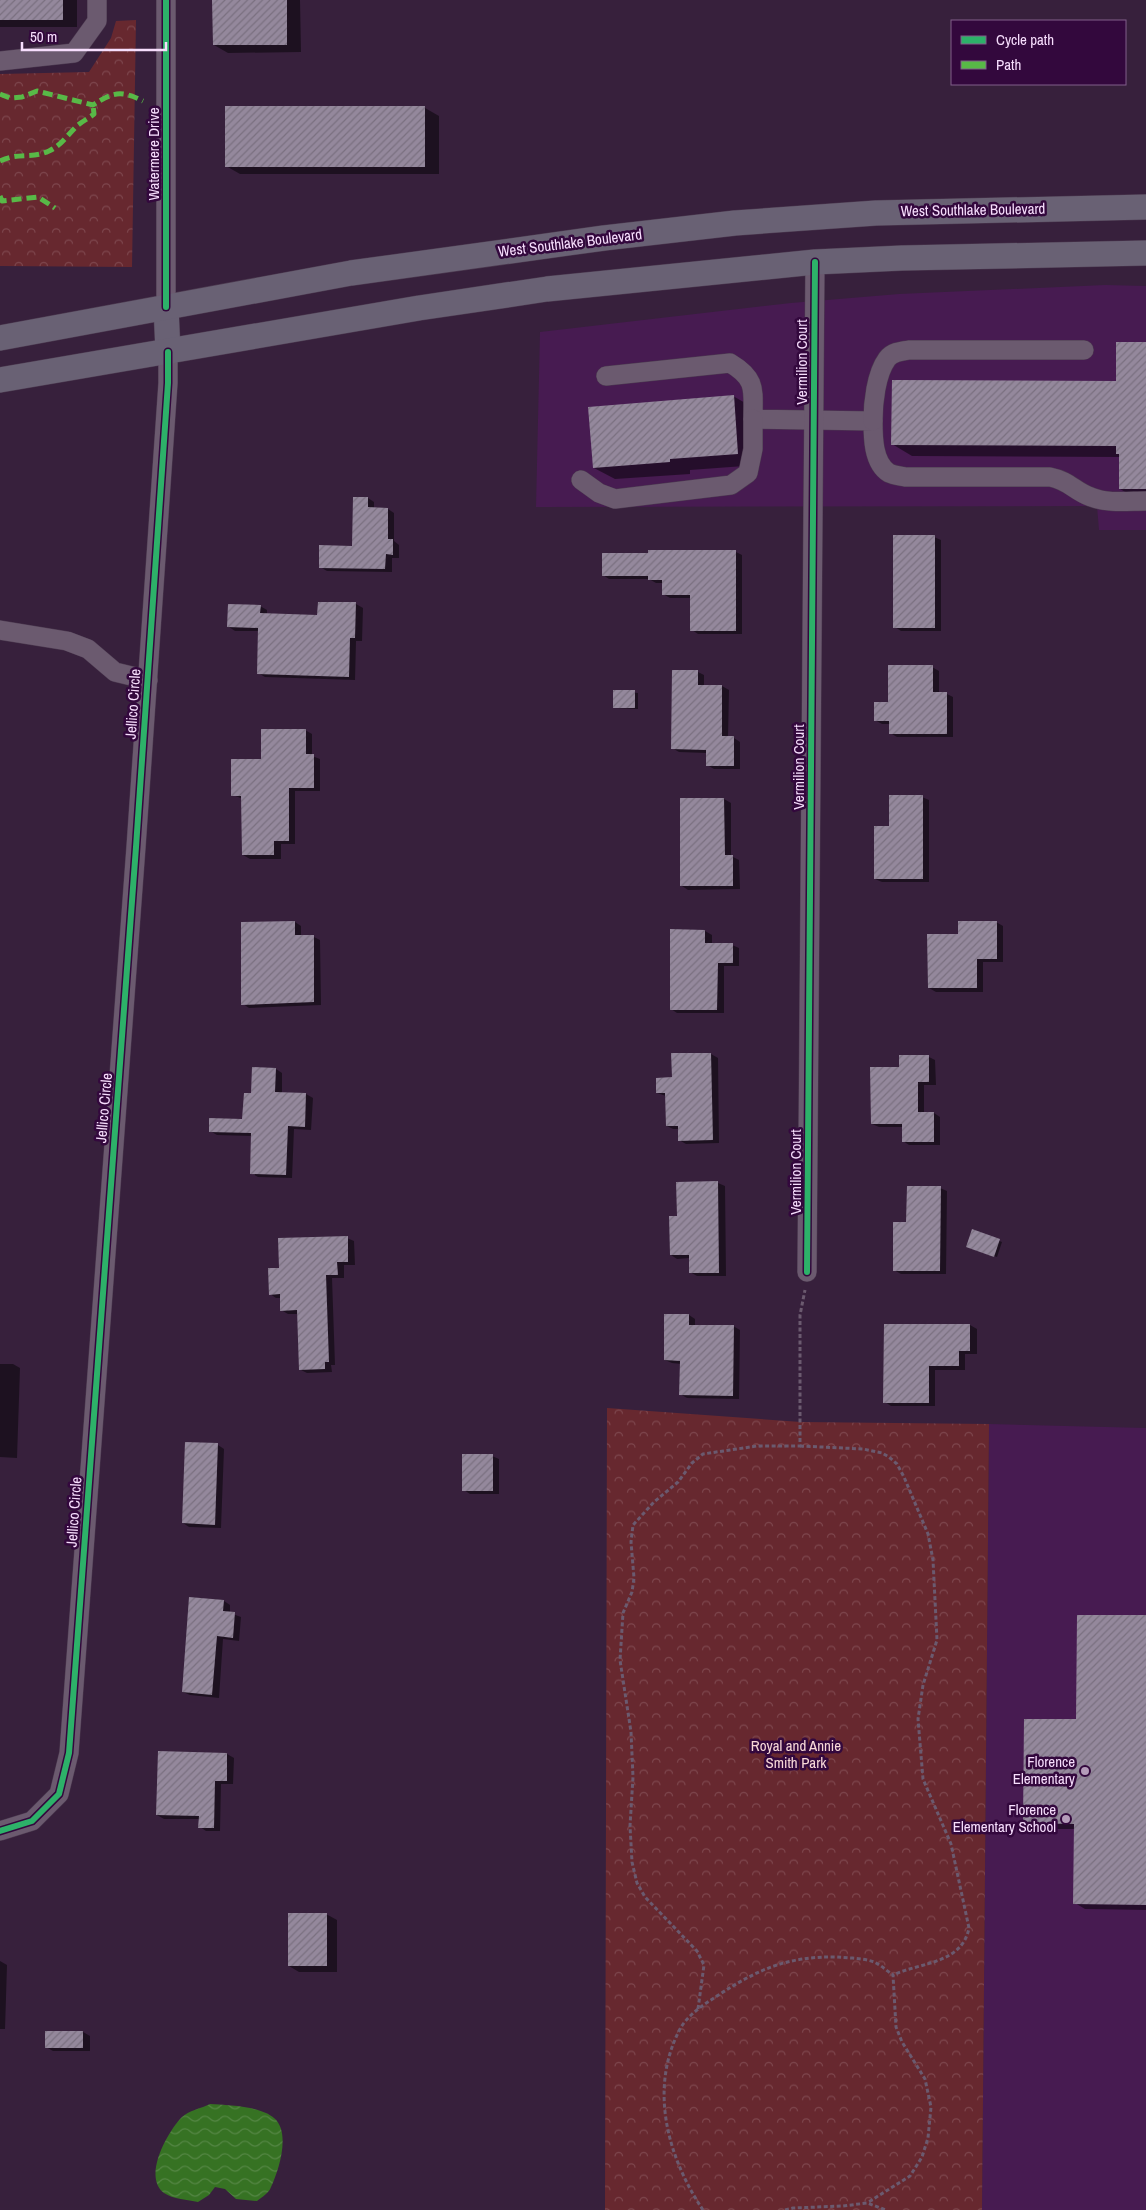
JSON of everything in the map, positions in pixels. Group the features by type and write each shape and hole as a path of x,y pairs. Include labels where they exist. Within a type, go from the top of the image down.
{"main road":[{"name":"West Southlake Boulevard","path":"0,338 351,273 604,238 735,223 876,213 1146,207"},
{"path":"0,380 419,308 547,289 815,262 902,258 1146,253"},
{"path":"166,307 168,352"}],"street":[{"path":"0,61 74,53 97,21 97,0"},
{"name":"Watermere Drive","path":"166,0 166,307"},
{"name":"Vermilion Court","path":"807,1272 815,262"},
{"path":"1084,350 908,350 896,352 887,359 873,400 874,440 879,462 889,473 905,477 1050,477 1064,480 1089,497 1100,500 1146,501"},
{"name":"Jellico Circle","path":"0,1831 32,1821 59,1794 69,1753 148,680 168,383 168,352"},
{"path":"581,480 599,493 615,498 730,485 748,473 753,449 753,387 744,371 730,363 606,376"},
{"path":"753,419 873,421"},
{"path":"0,630 68,640 88,649 115,672 148,680"}],"path":[{"path":"800,1446 800,1315 807,1272"},
{"path":"698,2008 704,1965 697,1951 645,1897 637,1882 632,1862 630,1826 633,1777 631,1732 620,1660 623,1613 632,1592 634,1578 631,1542 633,1525 654,1502 678,1482 692,1463 703,1454 727,1449 757,1446 800,1446 863,1449 882,1453 897,1464 904,1477 931,1544 936,1640 923,1685 918,1719 922,1779 944,1823 951,1844 969,1928 967,1938 961,1949 946,1958 893,1975"},
{"path":"703,2210 677,2164 669,2138 664,2108 665,2078 672,2047 680,2029 698,2008 728,1988 768,1967 809,1957 855,1958 876,1962 893,1975 896,2027 902,2042 925,2079 931,2107 928,2138 922,2157 910,2176 867,2203 785,2210"},
{"path":"867,2203 886,2210"}],"shaded area":[{"path":"1105,285 1146,286 1146,530 1099,530 1097,506 536,507 540,332 791,303 899,294"},
{"name":"Florence Elementary School","path":"989,1424 1146,1428 1146,2210 982,2210"}],"green space":[{"path":"136,20 132,267 0,266 0,74 89,72 111,38 116,21"},
{"name":"Royal and Annie Smith Park","path":"607,1408 801,1422 989,1424 982,2210 605,2210"}],"water":[{"path":"210,2104 244,2107 261,2111 274,2118 279,2124 283,2142 280,2161 270,2189 257,2201 236,2199 225,2189 215,2187 209,2195 198,2202 168,2195 158,2186 156,2166 164,2143 170,2133 182,2117 191,2111"}],"building":[{"path":"0,0 63,0 63,20 0,20"},
{"path":"212,0 287,0 287,45 213,45"},
{"path":"225,106 425,106 425,167 225,167"},
{"path":"1116,342 1146,342 1146,489 1119,489 1119,454 1116,454 1116,446 891,445 892,380 1116,381"},
{"path":"734,395 738,454 670,459 670,462 593,468 588,407"},
{"path":"353,497 368,497 368,507 388,508 388,539 393,539 393,555 386,554 385,569 319,568 319,545 352,546"},
{"path":"893,535 935,535 935,628 893,628"},
{"path":"648,550 736,550 736,631 690,631 690,595 662,595 662,580 648,580 648,576 602,576 602,553 648,553"},
{"path":"318,602 356,602 355,638 350,638 349,677 257,674 258,628 227,627 228,604 261,605 260,613 317,615"},
{"path":"888,665 933,665 933,692 947,692 947,734 889,734 889,721 874,721 874,702 888,702"},
{"path":"672,670 698,670 698,685 722,685 722,736 734,736 734,766 706,766 706,750 671,749"},
{"path":"613,690 635,690 635,708 613,708"},
{"path":"261,729 306,729 306,754 314,754 314,788 289,788 289,841 274,841 274,855 242,855 241,796 231,796 231,759 261,759"},
{"path":"889,795 923,795 923,879 874,879 874,826 889,826"},
{"path":"680,798 724,798 725,855 733,855 733,886 680,886"},
{"path":"295,921 295,935 314,935 314,1002 241,1005 241,922"},
{"path":"958,921 997,921 997,959 977,959 977,988 928,988 927,934 958,934"},
{"path":"670,929 705,930 705,943 733,943 733,963 718,963 717,1010 670,1010"},
{"path":"671,1053 711,1053 713,1140 678,1141 678,1126 666,1126 665,1093 656,1093 656,1078 672,1077"},
{"path":"899,1055 929,1055 929,1082 918,1082 918,1112 934,1112 934,1142 902,1142 902,1124 871,1124 870,1067 899,1067"},
{"path":"252,1067 276,1068 275,1092 306,1093 305,1127 288,1126 286,1175 250,1174 251,1133 209,1132 209,1118 242,1119 244,1093 251,1093"},
{"path":"718,1181 719,1273 689,1273 689,1255 670,1255 669,1216 677,1216 676,1182"},
{"path":"907,1186 941,1186 940,1271 893,1271 893,1222 906,1222"},
{"path":"972,1229 1000,1239 994,1257 966,1247"},
{"path":"348,1236 348,1262 337,1262 338,1275 326,1275 329,1362 325,1362 325,1369 299,1370 297,1310 280,1311 280,1294 269,1295 268,1268 279,1268 278,1238"},
{"path":"664,1314 689,1314 689,1325 734,1325 733,1396 679,1395 680,1361 664,1360"},
{"path":"884,1324 970,1324 970,1351 959,1351 959,1366 929,1366 929,1403 883,1403"},
{"path":"185,1442 218,1443 215,1525 182,1523"},
{"path":"462,1454 493,1454 493,1491 462,1491"},
{"path":"189,1597 224,1600 223,1611 235,1612 233,1638 217,1636 212,1695 182,1692"},
{"name":"Florence Elementary","path":"1077,1615 1146,1615 1146,1905 1073,1904 1074,1824 1023,1823 1024,1719 1076,1719"},
{"path":"158,1751 227,1753 227,1781 215,1781 214,1828 198,1828 199,1816 156,1815"},
{"path":"288,1913 327,1913 327,1966 288,1966"},
{"path":"45,2031 83,2031 83,2048 45,2048"}],"marked path":[{"path":"0,94 10,98 22,97 37,91 93,105 106,97 117,94 129,95 143,101"},
{"path":"0,161 13,157 37,155 54,149 78,125 94,114 93,105"},
{"path":"0,196 2,201 38,197 55,208"}],"cycle path":[{"path":"166,0 166,307"},
{"path":"807,1272 815,262"},
{"path":"0,1831 32,1821 59,1794 69,1753 136,847 168,383 168,352"}],"place":[{"name":"Florence Elementary","path":"1085,1771"},
{"name":"Florence Elementary School","path":"1066,1819"}]}
